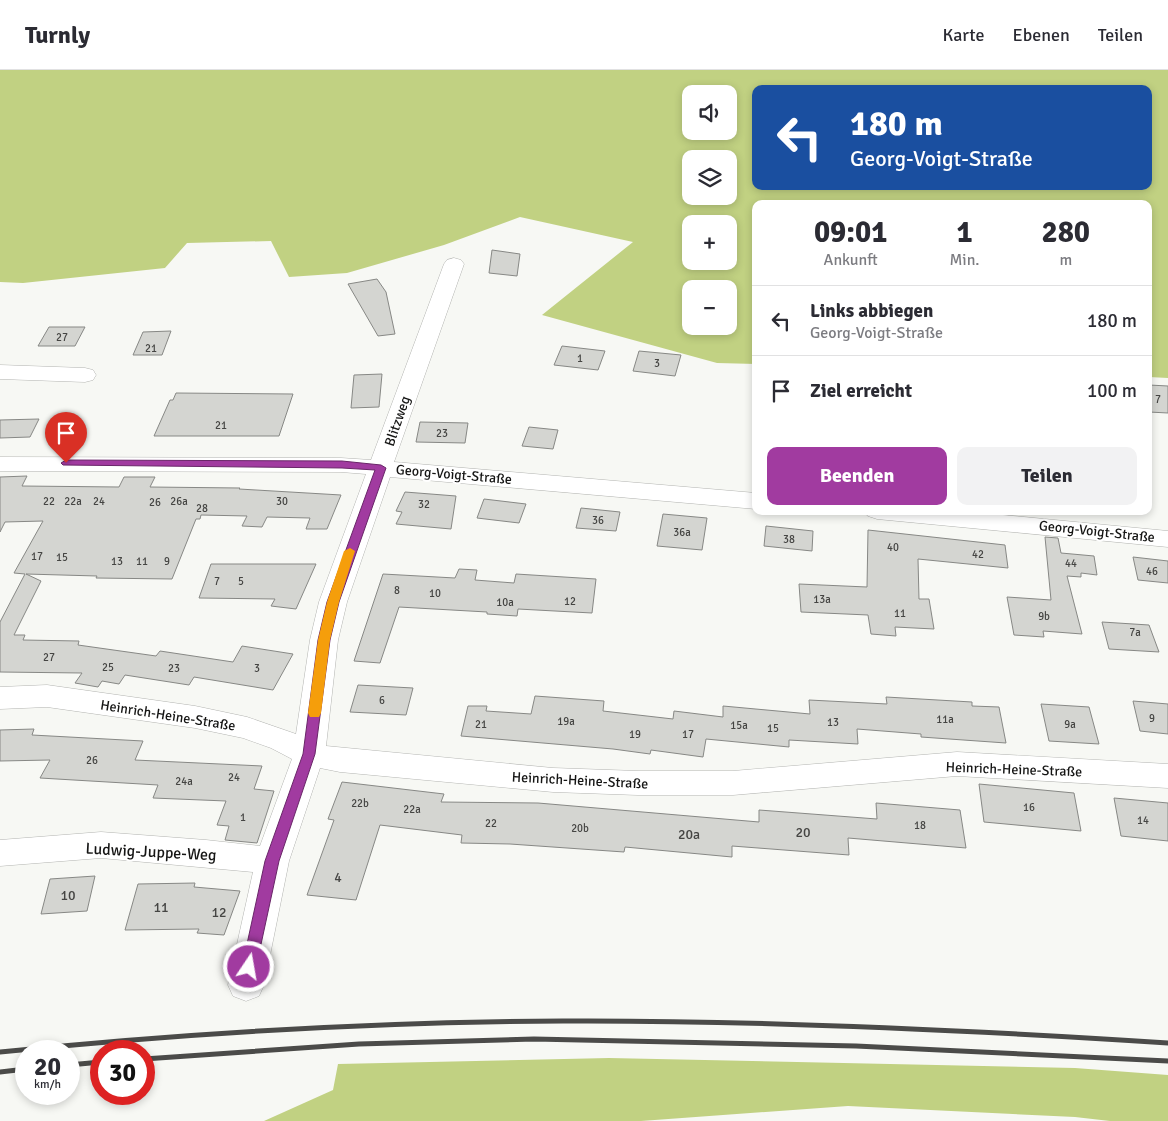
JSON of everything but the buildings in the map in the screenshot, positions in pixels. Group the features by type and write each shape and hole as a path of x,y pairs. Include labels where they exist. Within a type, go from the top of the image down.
{"street":[{"name":"Blitzweg","path":"246,985 272,861 309,754 324,640 333,602 454,264"},
{"path":"0,372 85,375"},
{"name":"Georg-Voigt-Straße","path":"0,464 342,464 752,501"},
{"name":"Georg-Voigt-Straße","path":"920,515 1168,538"},
{"name":"Heinrich-Heine-Straße","path":"0,698 47,696 195,717 247,728 282,740 309,754 340,760 451,772 553,780 638,784 733,783 957,764 1168,776"},
{"name":"Ludwig-Juppe-Weg","path":"0,853 101,845 206,853 272,861"}],"green space":[{"path":"0,70 1168,70 1168,378 1152,377 1152,200 752,200 752,364 717,363 542,315 633,242 520,217 444,245 347,273 289,277 271,241 187,243 165,268 23,283 0,282"},
{"path":"609,1058 1075,1068 1168,1075 1168,1121 1110,1121 1075,1117 848,1106 641,1121 264,1121 333,1090 338,1064"}],"railway":[{"path":"0,1052 140,1039 352,1026 563,1021 790,1024 1168,1043"},
{"path":"155,1058 359,1044 534,1039 856,1046 1168,1061"},
{"path":"80,1064 90,1063"},
{"path":"0,1072 15,1070"}],"slow traffic":[{"path":"315,713 324,640 333,602 350,551"}],"route":[{"path":"66,463 342,464 381,468 346,561 333,602 324,640 309,754 272,861 249,967"}]}
